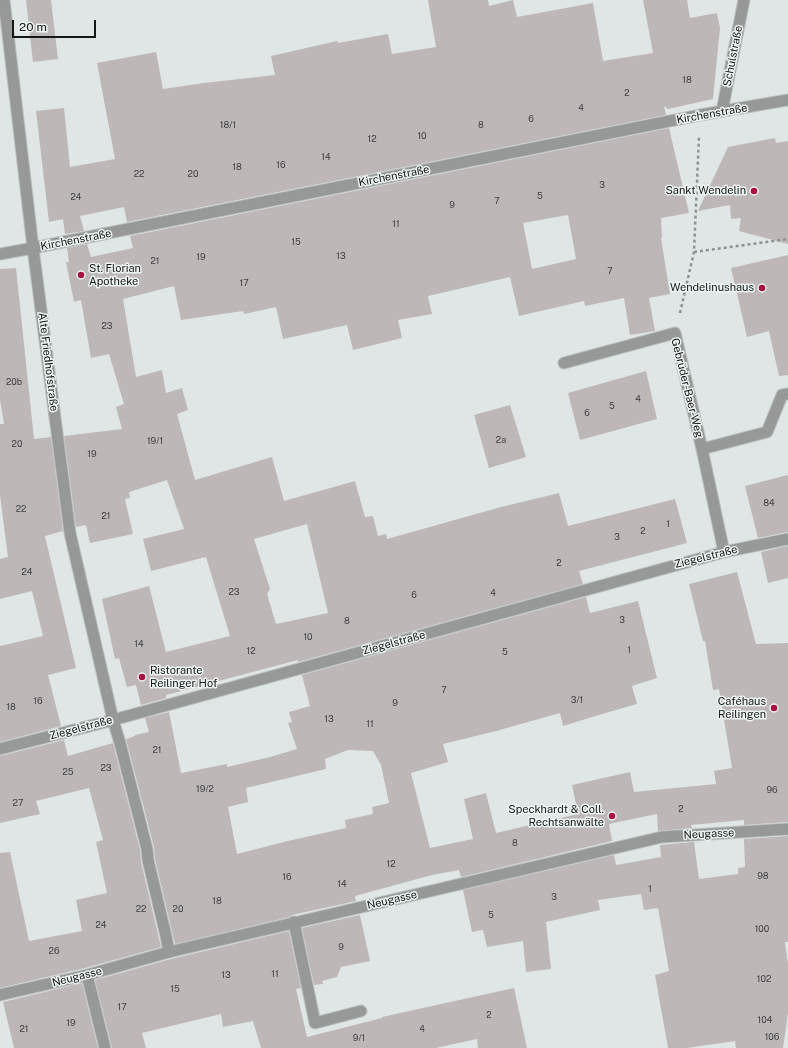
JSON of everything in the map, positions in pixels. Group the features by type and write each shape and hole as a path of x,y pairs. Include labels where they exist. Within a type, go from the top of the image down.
{"street":[{"name":"Alte Friedhofstraße","path":"4,0 33,248 70,533 113,720 147,849 148,860 169,952"},
{"name":"Schulstraße","path":"722,111 744,0"},
{"name":"Kirchenstraße","path":"0,254 700,115 788,100"},
{"name":"Gebrüder-Baer-Weg","path":"564,363 675,334 724,552"},
{"path":"702,449 768,432 782,395 788,394"},
{"name":"Ziegelstraße","path":"0,750 724,552 788,539"},
{"name":"Neugasse","path":"0,995 87,975 169,952 294,922 662,837 788,829"},
{"path":"294,922 315,1023 361,1012"},
{"path":"87,975 105,1048"}],"path":[{"path":"675,334 694,252 700,115"},
{"path":"694,252 788,239"}],"building":[{"path":"26,0 51,0 58,59 33,62"},
{"path":"428,0 488,0 489,6 513,0 517,17 593,3 603,61 653,53 643,0 687,0 690,18 717,13 720,28 713,99 668,109 664,106 666,115 127,222 124,207 80,216 84,231 65,234 63,219 49,222 36,111 64,108 70,167 115,159 97,63 156,52 163,89 275,75 271,56 337,41 338,43 388,34 392,54 436,47"},
{"path":"669,128 689,213 661,218 661,238 670,294 649,298 655,331 630,335 624,298 585,306 584,301 519,316 510,277 428,296 432,314 398,320 402,338 353,350 347,325 283,339 276,307 244,314 243,311 181,320 174,286 123,299 136,377 162,370 166,393 182,388 188,410 177,414 195,480 272,457 284,501 355,481 365,517 373,516 378,536 386,534 387,539 501,507 559,493 568,526 675,499 687,543 579,571 583,584 298,662 298,660 166,695 166,698 141,705 136,685 127,687 119,658 115,659 102,599 149,586 166,652 230,636 206,557 151,571 143,539 184,529 167,480 129,492 130,498 125,499 133,534 90,543 86,525 76,527 64,436 122,429 116,407 124,404 109,354 91,358 81,300 74,302 66,262 69,262 67,248 87,244 91,257 133,248 130,236","holes":["568,215 576,259 532,269 523,223","307,524 328,613 276,624 267,594 270,589 254,539"]},
{"name":"Sankt Wendelin","path":"775,138 776,143 788,141 788,244 739,231 741,218 731,219 730,205 698,211 728,147"},
{"name":"Wendelinushaus","path":"788,255 788,375 779,376 769,331 747,337 731,268"},
{"path":"16,268 34,439 51,437 63,531 45,536 76,668 48,675 61,726 0,742 0,646 43,636 32,591 0,599 0,559 8,557 0,495 0,424 4,424 0,400 0,269"},
{"path":"646,371 657,419 580,440 568,393"},
{"path":"510,405 526,457 489,468 474,415"},
{"path":"788,475 788,532 758,538 745,486"},
{"path":"788,546 788,578 768,583 761,552"},
{"path":"737,572 756,644 788,643 788,822 744,825 744,820 691,825 692,828 658,831 657,814 609,824 612,841 461,877 459,870 432,875 355,896 356,901 175,944 155,859 154,847 126,739 135,735 149,732 145,718 169,712 181,773 227,764 227,767 270,757 297,749 288,723 292,722 289,712 310,706 302,675 586,597 590,613 638,601 657,678 632,686 637,704 563,726 560,713 443,744 448,762 411,773 430,848 473,839 464,799 486,793 496,833 578,814 572,785 630,772 634,792 716,784 714,771 732,768 719,689 713,690 705,641 703,641 689,584","holes":["348,750 373,751 381,765 389,803 372,807 373,814 345,820 346,828 237,854 228,807 248,802 246,788 326,769 325,759"]},
{"path":"64,740 68,756 113,743 140,850 141,862 161,947 85,968 0,988 0,853 10,852 29,941 82,931 76,900 107,893 96,842 103,840 89,788 36,801 40,814 0,823 0,756"},
{"path":"788,836 788,942 785,942 788,965 788,1013 783,1048 736,1048 735,1041 687,1048 668,1048 655,975 669,971 658,908 644,910 641,894 598,900 600,910 546,922 551,969 526,972 523,941 487,947 483,930 472,932 463,890 614,855 616,865 661,857 660,845 694,842 699,879 738,874 738,868 745,867 744,839"},
{"path":"360,915 370,961 341,967 337,977 322,981 323,984 314,985 302,928"},
{"path":"289,931 301,988 296,989 307,1037 382,1017 514,988 527,1048 478,1048 477,1039 436,1048 261,1048 253,1021 223,1027 221,1014 142,1033 146,1048 112,1048 95,980 171,959"},
{"path":"82,983 98,1048 14,1048 3,1002"}],"place":[{"name":"Sankt Wendelin","path":"754,191"},
{"name":"St. Florian Apotheke","path":"81,275"},
{"name":"Wendelinushaus","path":"762,288"},
{"name":"Ristorante Reilinger Hof","path":"142,677"},
{"name":"Caféhaus Reilingen","path":"774,708"},
{"name":"Speckhardt & Coll. Rechtsanwälte","path":"612,816"}]}
